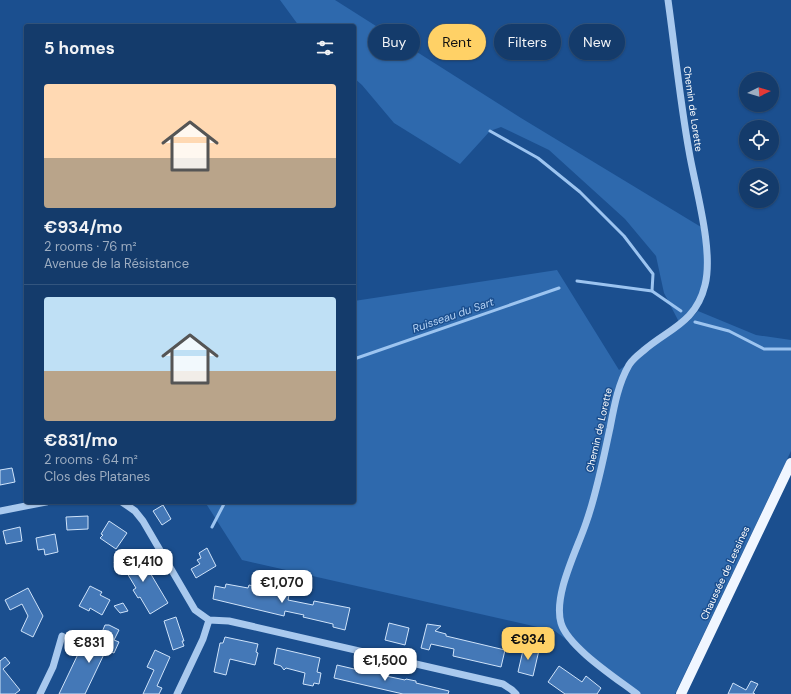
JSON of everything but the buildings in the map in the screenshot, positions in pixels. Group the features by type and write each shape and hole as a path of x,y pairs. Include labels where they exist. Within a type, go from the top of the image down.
{"main road":[{"name":"Chaussée de Lessines","path":"681,694 791,463"}],"street":[{"name":"Chemin de Lorette","path":"637,694 575,646 564,631 559,612 563,588 596,492 620,384 630,364 636,356 684,322 700,299 705,285 707,263 705,237 689,150 668,0"},
{"path":"0,511 36,504"},
{"path":"125,504 135,510 143,521 195,610 209,620 229,621 503,684 516,694"},
{"path":"177,694 203,639 209,620"},
{"path":"40,694 53,667 62,636"}],"shaded area":[{"path":"280,0 335,0 373,24 368,24 368,60 420,60 420,54 521,118 701,227 704,247 704,278 698,297 690,310 679,322 664,293 656,256 625,219 549,150 501,127 490,131 460,164 394,123 356,80 356,24 298,24"},
{"path":"557,270 619,370 689,321 698,311 756,335 791,340 791,451 675,694 641,694 555,631 242,560 206,504 356,504 356,301"}],"waterway":[{"path":"490,131 538,158 580,192 624,236 653,274 652,291"},
{"name":"Ruisseau du Sart","path":"577,281 652,291 681,311"},
{"name":"Ruisseau du Sart","path":"356,358 559,288"},
{"name":"Ruisseau du Sart","path":"695,322 729,331 764,349 791,349"},
{"name":"Ruisseau du Sart","path":"212,527 224,504"}]}
